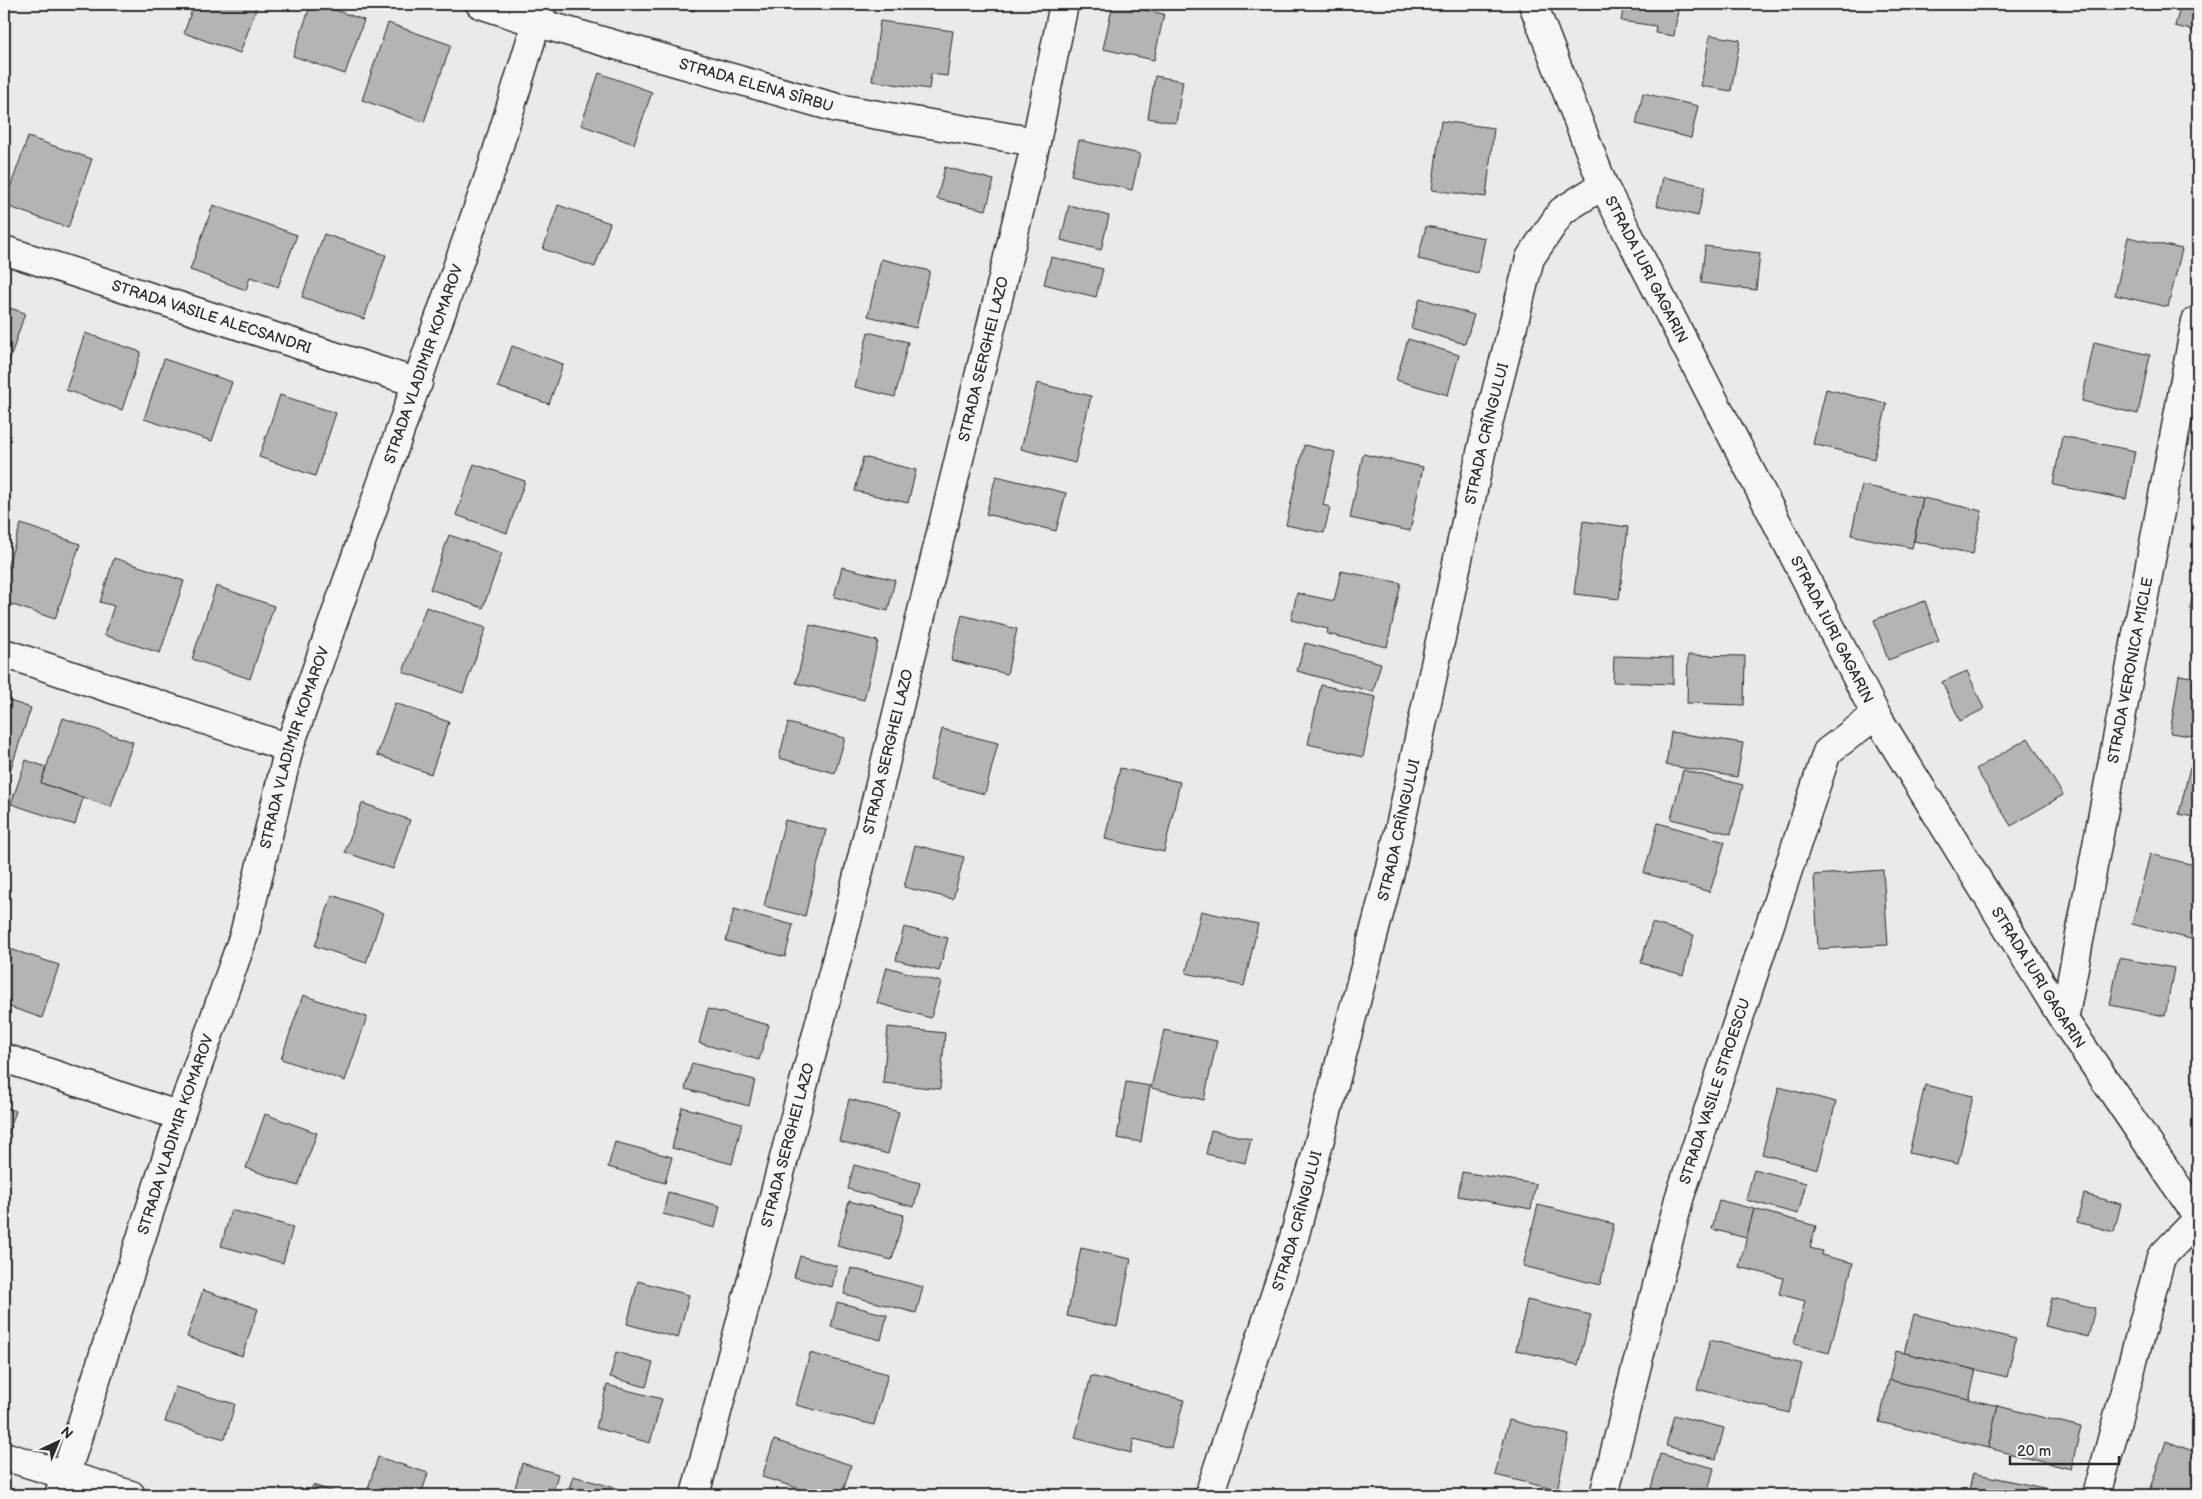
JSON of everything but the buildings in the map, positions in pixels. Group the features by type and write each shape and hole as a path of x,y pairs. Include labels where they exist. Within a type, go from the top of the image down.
{"street":[{"name":"STRADA ELENA SÎRBU","path":"480,4 539,13 837,108 1036,142"},
{"name":"STRADA SERGHEI LAZO","path":"695,1495 848,916 1036,142 1064,4"},
{"name":"STRADA IURI GAGARIN","path":"1533,4 1603,185 1876,715 2064,1020 2198,1218"},
{"name":"STRADA VLADIMIR KOMAROV","path":"62,1486 180,1116 244,935 289,748 493,165 539,13"},
{"name":"STRADA CRÎNGULUI","path":"1209,1495 1294,1238 1391,868 1482,448 1530,258 1562,211 1603,185"},
{"name":"STRADA VASILE ALECSANDRI","path":"4,250 418,383"},
{"name":"STRADA VERONICA MICLE","path":"2064,1020 2196,321"},
{"path":"4,654 289,748"},
{"name":"STRADA VASILE STROESCU","path":"1604,1495 1679,1199 1827,752 1876,715"},
{"path":"4,1058 180,1116"},
{"path":"2097,1495 2161,1258 2198,1218"},
{"path":"4,1456 62,1486 131,1495"}]}
